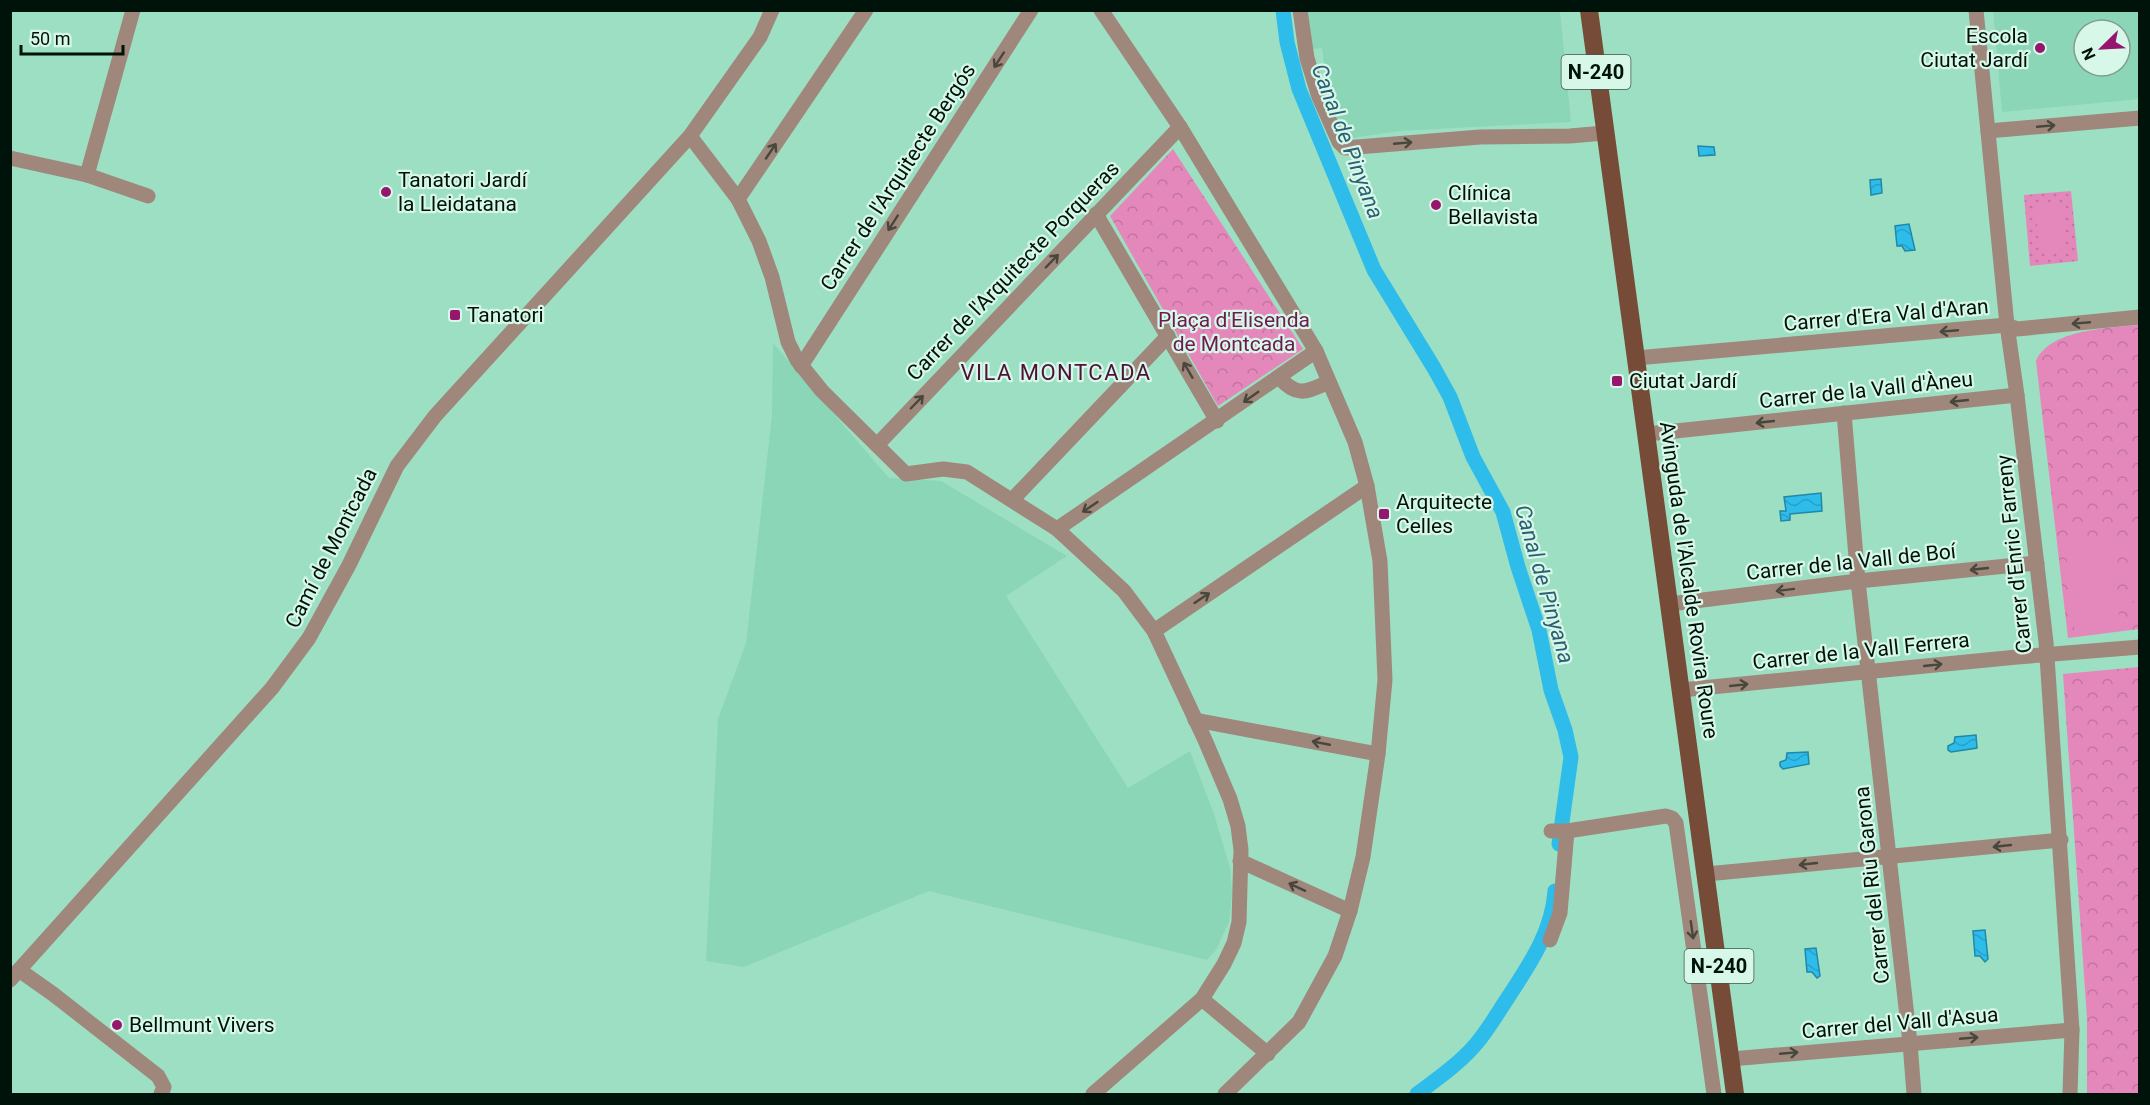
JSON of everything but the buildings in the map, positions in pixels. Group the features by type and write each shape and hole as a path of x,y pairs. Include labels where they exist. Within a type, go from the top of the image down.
{"main road":[{"name":"Avinguda de l'Alcalde Rovira Roure","path":"1588,10 1735,1095"}],"street":[{"path":"87,175 133,10"},
{"name":"Camí de Montcada","path":"15,975 272,688 309,638 397,466 435,416 690,136 760,37 772,10"},
{"path":"738,199 866,10"},
{"name":"Carrer de l'Arquitecte Bergós","path":"801,366 1031,10"},
{"path":"1101,10 1180,127 1316,351 1355,442 1367,486 1380,561 1385,680 1378,754 1363,858 1350,911 1335,956 1299,1022 1225,1095"},
{"path":"1300,10 1307,58 1313,80 1340,142 1345,148 1480,137 1570,136 1604,133"},
{"name":"Carrer d'Enric Farreny","path":"1976,10 2007,325 2037,563 2046,655 2061,840 2072,1030 2070,1095"},
{"path":"1988,131 2139,118"},
{"name":"Carrer de l'Arquitecte Porqueras","path":"877,445 1180,127"},
{"path":"690,136 738,199 759,241 772,277 788,342 801,366 822,391 906,474 943,469 968,472 1057,529 1124,591 1154,632 1230,799 1238,826 1240,861 1239,922 1234,943 1202,999 1093,1095"},
{"path":"10,158 87,175 148,196"},
{"path":"1096,214 1217,421"},
{"name":"Carrer d'Era Val d'Aran","path":"1636,358 2007,325 2017,329 2139,317"},
{"path":"1012,500 1168,336"},
{"path":"1057,529 1316,351"},
{"path":"1279,377 1293,391 1301,392 1329,382"},
{"name":"Carrer de la Vall d'Àneu","path":"1647,434 2017,395"},
{"name":"Carrer del Riu Garona","path":"1844,413 1858,581 1890,858 1914,1095"},
{"path":"1154,632 1367,486"},
{"name":"Carrer de la Vall de Boí","path":"1670,604 1858,581 2037,563"},
{"name":"Carrer de la Vall Ferrera","path":"1681,690 2139,647"},
{"path":"1196,720 1378,754"},
{"path":"1551,831 1567,831 1666,816 1672,818 1678,828 1714,1095"},
{"path":"1550,940 1560,913 1567,831"},
{"path":"1684,872 1701,835"},
{"path":"1706,874 2061,840"},
{"path":"1240,861 1350,911"},
{"path":"15,975 62,1001 158,1076 164,1087 162,1095"},
{"path":"1202,999 1268,1053"},
{"name":"Carrer del Vall d'Asua","path":"1731,1059 2072,1030"}],"shaded area":[{"path":"1307,11 1560,11 1571,122 1399,131 1352,138 1338,130 1327,89 1322,48 1312,49"},
{"name":"Escola Ciutat Jardí","path":"1993,11 2139,11 2139,99 2002,112"},
{"path":"773,343 889,478 941,481 1067,556 1006,596 1128,788 1190,751 1214,814 1230,868 1232,893 1229,922 1216,950 1207,960 929,891 744,967 706,961 718,719 746,643 772,416"}],"green space":[{"name":"Plaça d'Elisenda de Montcada","path":"1173,149 1303,349 1218,406 1110,216"},
{"path":"2071,191 2078,261 2030,266 2024,195"},
{"path":"2062,203 2066,250 2040,252 2035,205"},
{"path":"2139,325 2139,629 2068,638 2036,361 2043,350 2067,336 2097,329"},
{"path":"2139,537 2139,622 2135,622 2128,538"},
{"path":"2112,539 2120,630 2075,634 2065,544"},
{"path":"2139,667 2139,1094 2087,1094 2087,1018 2063,674"}],"water":[{"path":"1698,146 1714,147 1715,155 1699,156"},
{"path":"1881,179 1882,193 1871,195 1870,180"},
{"path":"1909,224 1915,250 1905,251 1902,246 1897,246 1895,226"},
{"path":"1821,493 1822,511 1790,514 1790,520 1781,521 1780,511 1786,511 1784,497"},
{"path":"1976,735 1977,748 1951,752 1948,750 1948,746 1954,743 1955,737"},
{"path":"1808,752 1809,764 1783,769 1780,766 1780,762 1786,760 1787,753"},
{"path":"1985,930 1988,959 1985,962 1980,956 1975,956 1973,931"},
{"path":"1816,948 1820,976 1817,978 1812,972 1807,972 1805,949"}],"waterway":[{"name":"Canal de Pinyana","path":"1283,10 1287,42 1299,89 1374,270 1450,397 1473,457 1503,512 1539,630 1551,690 1565,730 1571,757 1559,844"},
{"name":"Canal de Pinyana","path":"1417,1094 1462,1058 1488,1028 1538,948 1549,921 1555,891"}],"place":[{"name":"Escola Ciutat Jardí","path":"2040,48"},
{"name":"Tanatori Jardí la Lleidatana","path":"386,192"},
{"name":"Clínica Bellavista","path":"1436,205"},
{"name":"Tanatori","path":"455,315"},
{"name":"Ciutat Jardí","path":"1617,381"},
{"name":"Arquitecte Celles","path":"1384,514"},
{"name":"Bellmunt Vivers","path":"117,1025"}],"district":[{"name":"VILA MONTCADA","path":"1056,372"}]}
